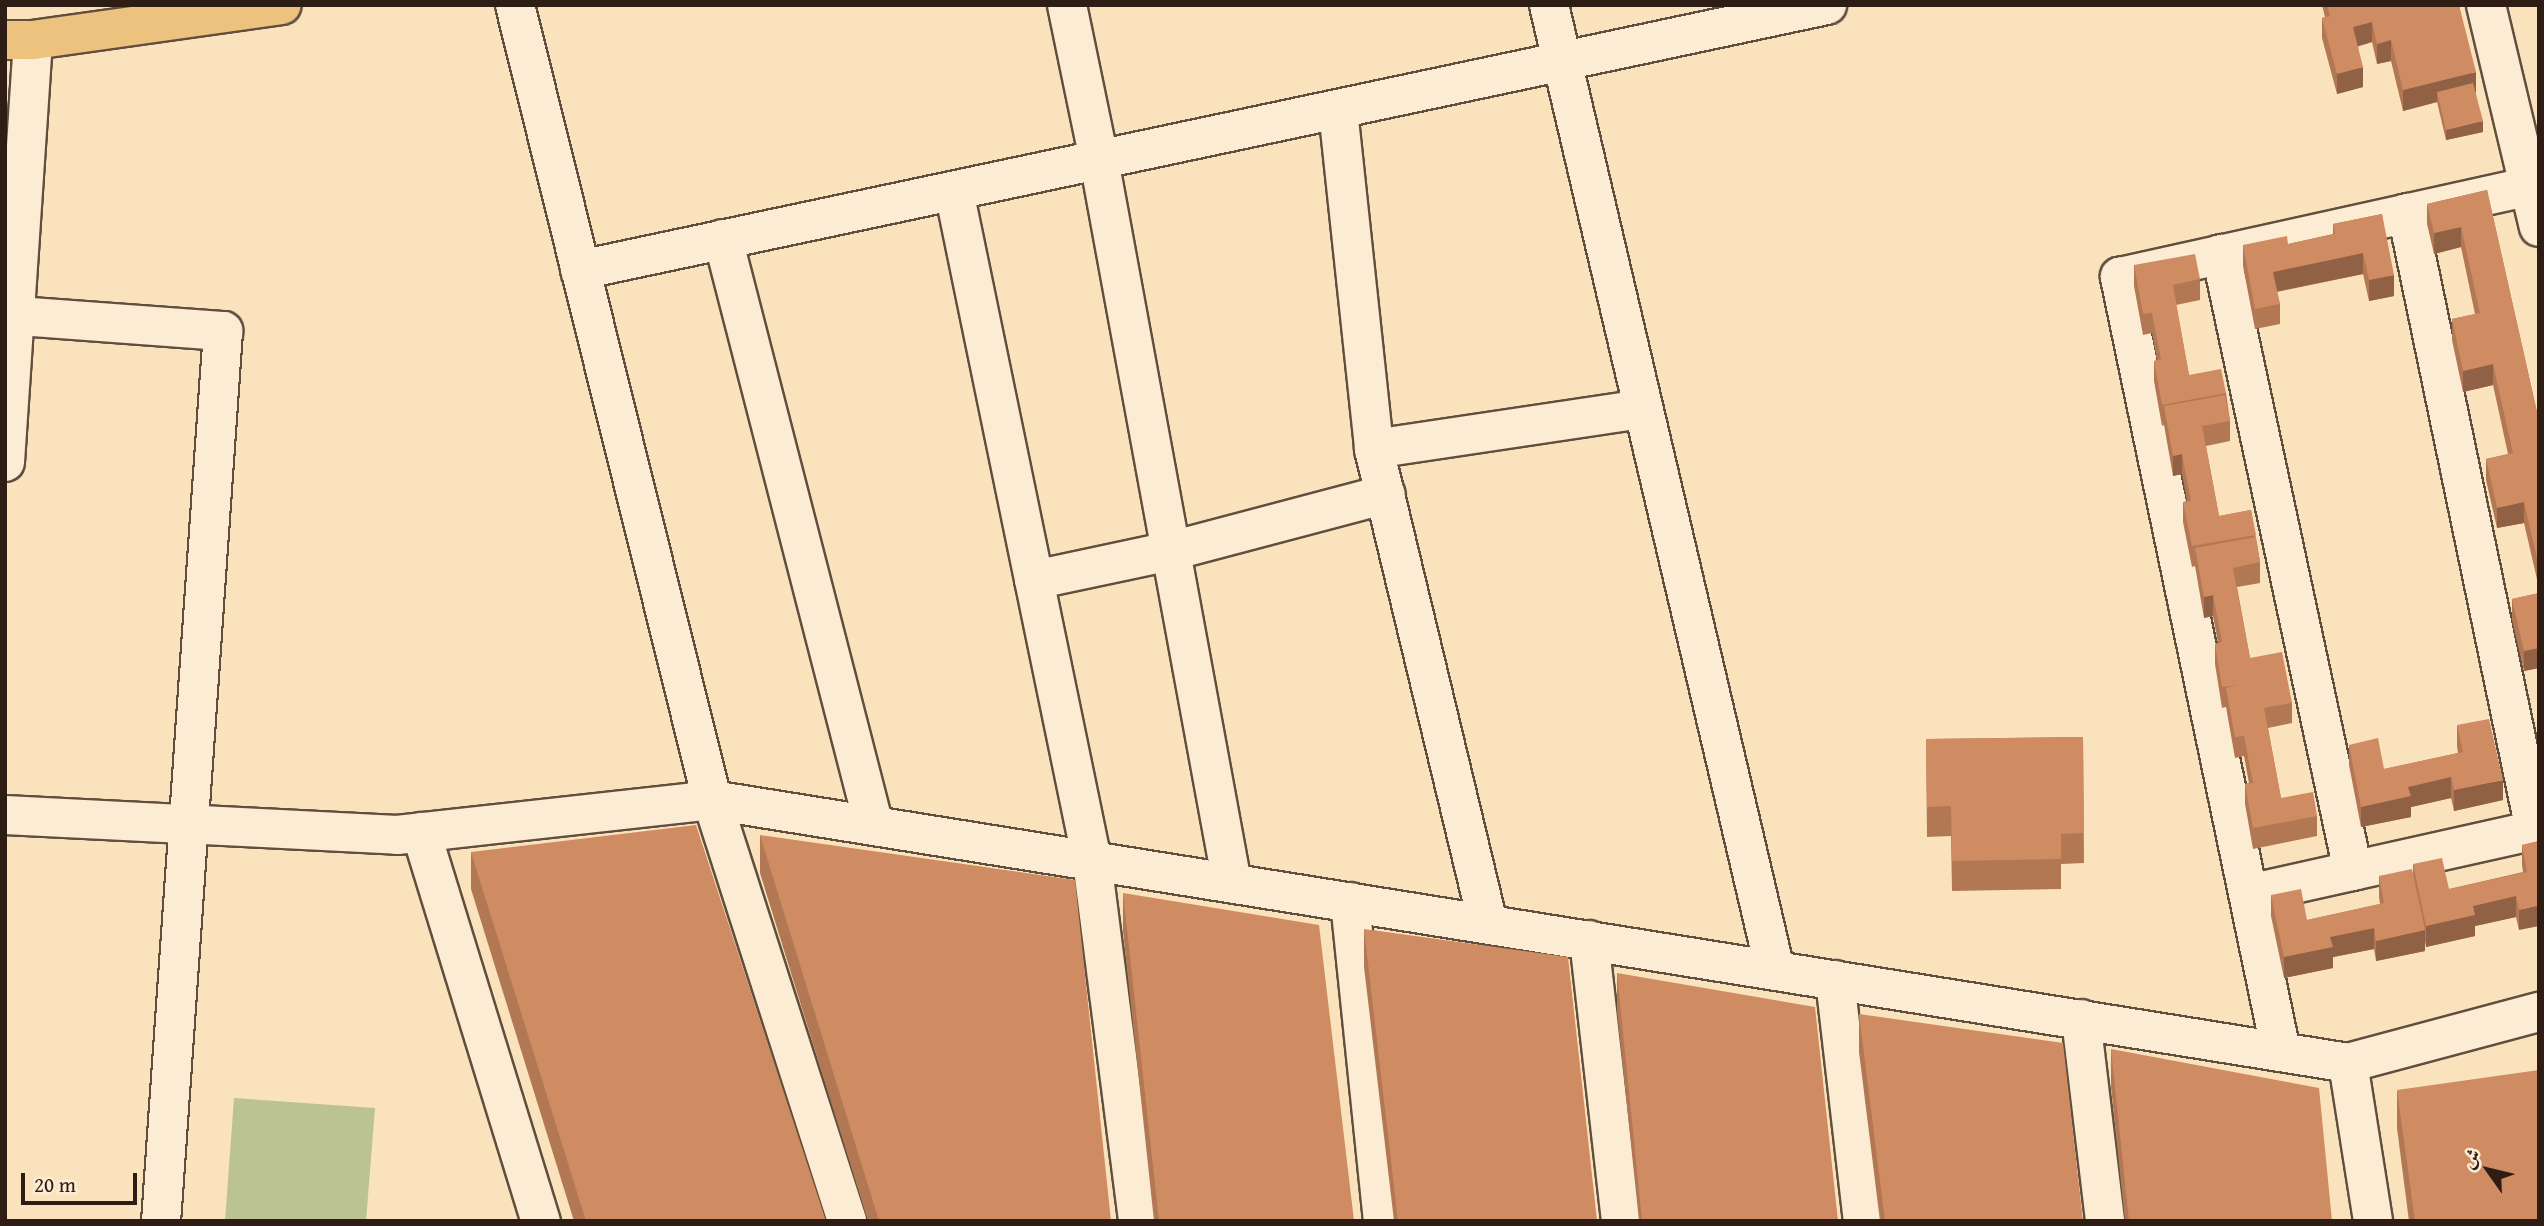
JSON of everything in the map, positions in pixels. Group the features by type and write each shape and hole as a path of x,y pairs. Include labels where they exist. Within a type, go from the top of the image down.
{"main road":[{"path":"19,40 282,5"}],"street":[{"path":"515,5 712,800 847,1221"},
{"path":"1067,5 1099,160 1232,883"},
{"path":"1549,5 1775,970"},
{"path":"580,270 1562,64 1828,5"},
{"path":"2486,5 2539,227"},
{"path":"5,462 19,40"},
{"path":"1338,110 1374,449 1488,924"},
{"path":"2281,1052 2120,276 2529,186"},
{"path":"954,191 1092,860 1138,1221"},
{"path":"2249,894 2537,829 2407,213"},
{"path":"723,239 874,826"},
{"path":"2221,254 2353,870"},
{"path":"11,315 223,331 161,1221"},
{"path":"1374,449 1643,409"},
{"path":"1034,580 1171,551 1386,494"},
{"path":"5,815 397,835 712,800 2348,1063 2539,1012"},
{"path":"421,832 541,1221"},
{"path":"1350,902 1382,1221"},
{"path":"1589,940 1621,1221"},
{"path":"1835,980 1863,1221"},
{"path":"2081,1019 2105,1221"},
{"path":"2348,1063 2373,1221"}],"green space":[{"path":"234,1098 375,1108 366,1221 225,1221"}],"building":[{"path":"2327,5 2459,5 2476,72 2403,90 2391,40 2377,44 2372,22 2353,27 2363,67 2337,74 2322,18 2330,16"},
{"path":"2473,83 2483,121 2446,130 2437,92"},
{"path":"2487,190 2539,421 2539,567 2524,502 2497,508 2486,459 2513,453 2493,364 2463,371 2452,319 2480,313 2461,227 2434,233 2427,204"},
{"path":"2382,214 2394,275 2369,280 2363,253 2273,272 2280,304 2255,309 2243,245 2287,236 2288,244 2335,234 2333,224"},
{"path":"2195,254 2200,279 2173,285 2189,375 2221,369 2226,393 2162,405 2154,361 2161,359 2152,313 2143,314 2134,265"},
{"path":"2225,395 2230,421 2202,426 2219,516 2251,510 2256,535 2192,546 2183,502 2191,501 2182,454 2173,456 2164,406"},
{"path":"2256,537 2260,562 2233,568 2250,658 2282,652 2292,703 2264,708 2281,798 2313,792 2317,816 2253,828 2245,784 2253,783 2244,736 2235,737 2226,688 2237,685 2222,687 2215,644 2222,642 2213,595 2204,597 2195,548"},
{"path":"2539,593 2539,648 2524,651 2512,599"},
{"path":"2489,719 2503,780 2454,790 2451,777 2408,787 2411,796 2361,807 2349,745 2378,738 2384,769 2463,752 2457,725"},
{"path":"2083,737 2084,833 2061,834 2061,859 1952,861 1951,806 1927,807 1926,739"},
{"path":"696,825 826,1221 586,1221 471,852"},
{"path":"760,835 1075,880 1111,1221 879,1221"},
{"path":"2539,841 2539,905 2519,910 2516,896 2473,906 2475,915 2426,926 2413,864 2442,858 2449,889 2527,872 2522,845"},
{"path":"2412,869 2425,930 2376,941 2374,928 2330,937 2333,947 2284,957 2271,895 2301,889 2307,920 2384,903 2379,876"},
{"path":"1123,893 1319,925 1354,1221 1159,1221"},
{"path":"1364,929 1568,957 1597,1221 1398,1221"},
{"path":"1617,973 1815,1007 1838,1221 1642,1221"},
{"path":"1859,1014 2063,1043 2083,1221 1885,1221"},
{"path":"2111,1049 2319,1088 2332,1221 2129,1221"},
{"path":"2539,1070 2539,1221 2415,1221 2397,1090"}]}
